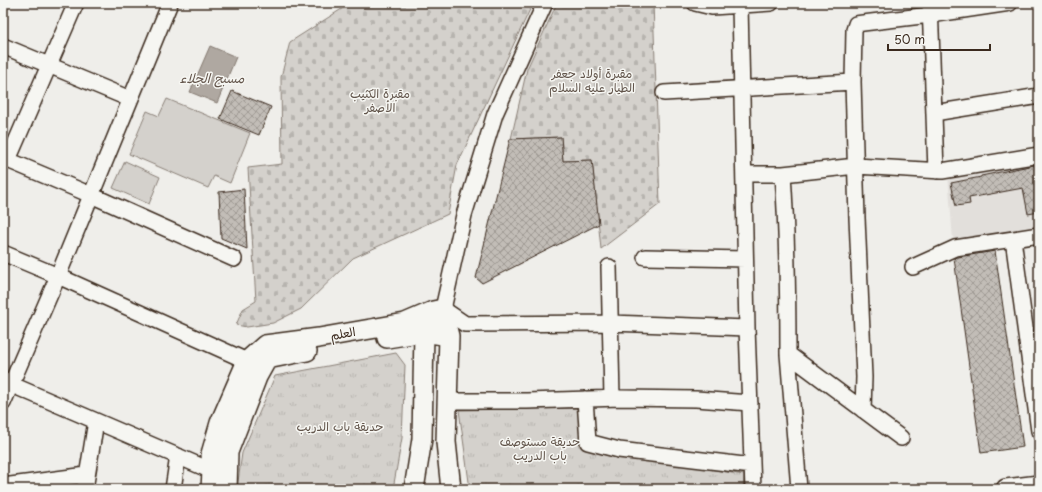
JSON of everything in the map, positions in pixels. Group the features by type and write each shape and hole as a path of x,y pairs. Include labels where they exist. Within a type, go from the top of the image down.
{"main road":[{"path":"414,489 422,439 424,332 442,309"},
{"path":"442,309 449,336 446,442 451,489"},
{"name":"العلم","path":"247,361 265,345 319,338 405,323 432,311 442,309"},
{"name":"العلم","path":"247,361 267,360 318,348 424,332 449,336"},
{"path":"227,489 228,452 258,377 267,360"},
{"path":"212,480 211,454 220,423 247,361"},
{"path":"1006,489 1039,485"}],"street":[{"path":"76,3 5,159 91,195 234,259"},
{"path":"3,403 7,383 58,276 170,3"},
{"path":"545,3 495,114 464,215 442,309 466,324 610,323 747,328"},
{"path":"695,3 712,7 771,3"},
{"path":"863,410 864,377 857,218 854,82 854,30 856,24 930,9 1010,3"},
{"path":"740,5 745,259 753,489"},
{"path":"930,9 936,171"},
{"path":"3,46 130,99"},
{"path":"664,93 854,82"},
{"path":"934,113 1039,96"},
{"path":"744,174 783,174 856,166 942,171 1039,155"},
{"path":"783,174 788,286 788,354 799,489"},
{"path":"913,267 955,248 1039,235"},
{"path":"1013,239 1039,431"},
{"path":"3,253 58,276 247,361"},
{"path":"645,257 745,259"},
{"path":"609,267 612,398"},
{"path":"788,354 901,438"},
{"path":"7,383 178,456 212,480"},
{"path":"448,401 527,401 612,398 696,399 750,403"},
{"path":"585,399 588,442 619,450 752,466"},
{"path":"3,486 86,482 96,421"},
{"path":"172,489 178,456"}],"shaded area":[{"path":"1039,161 1039,229 953,241 948,174"}],"green space":[{"name":"مقبرة الكثيب الأصفر","path":"351,3 533,3 457,165 448,214 353,258 301,309 273,323 247,327 236,325 243,309 256,301 248,168 282,164 281,77 290,42"},
{"name":"مقبرة أولاد جعفر الطيار عليه السلام","path":"557,3 653,3 660,204 601,249 592,160 563,161 561,137 511,139 527,69"},
{"path":"167,99 250,133 230,183 214,176 208,188 129,154 147,111 159,116"},
{"path":"125,161 160,177 149,204 113,188"},
{"name":"حديقة باب الدريب","path":"396,353 405,365 402,438 393,489 237,489 242,453 275,376"},
{"name":"حديقة مستوصف باب الدريب","path":"577,408 584,448 744,475 743,489 470,489 459,410"}],"water":[{"name":"مسبح الجلاء","path":"210,46 236,57 217,103 190,92"}],"building":[{"path":"232,91 271,107 259,135 220,119"},
{"path":"561,137 563,161 592,160 599,224 482,283 476,278 510,139"},
{"path":"1039,164 1039,212 1028,214 1023,188 969,198 970,204 956,206 951,183"},
{"path":"244,189 247,249 221,238 219,192"},
{"path":"995,251 1023,447 981,453 954,258"}]}
